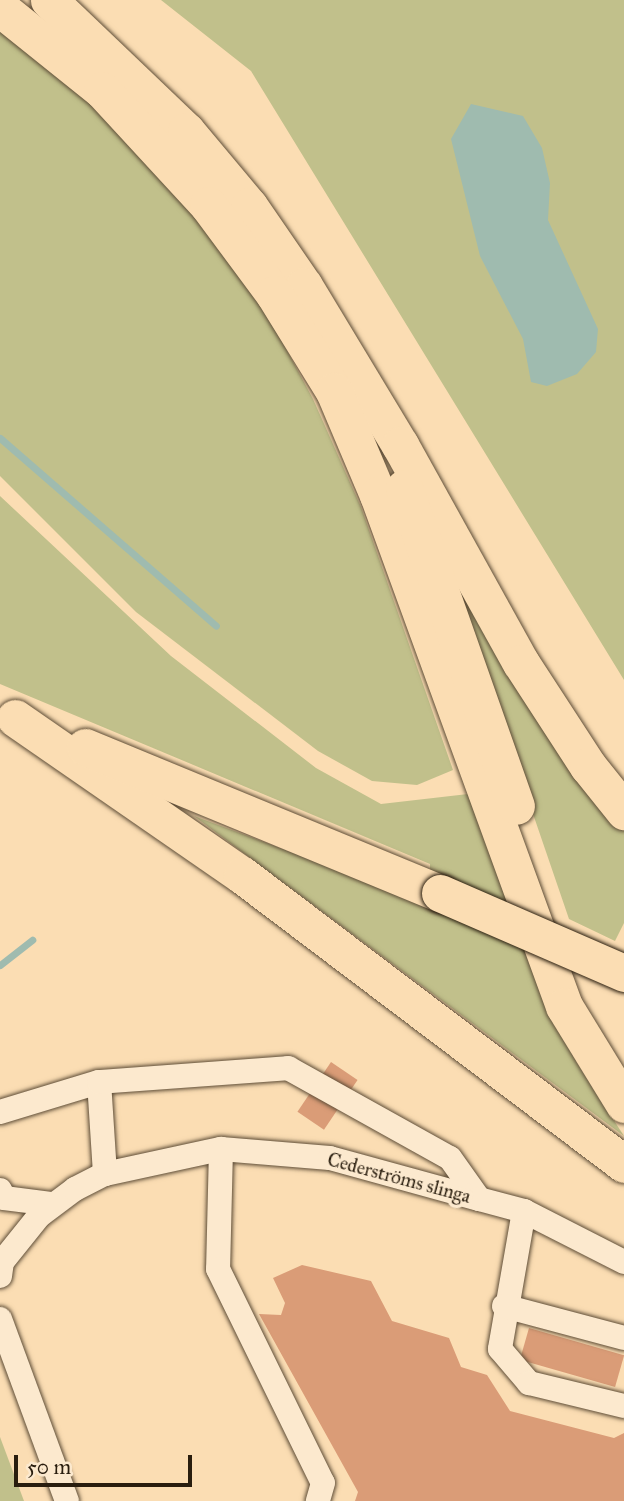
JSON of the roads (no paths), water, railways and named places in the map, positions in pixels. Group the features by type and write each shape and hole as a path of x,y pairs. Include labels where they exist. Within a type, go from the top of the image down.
{"highway":[{"path":"49,0 186,131 250,206 353,366 521,663 588,766 624,811"},
{"path":"0,8 102,90 208,205 274,294 334,391 378,495 564,1006 624,1104"},
{"path":"353,366 407,497 575,966 590,1004 624,1061"},
{"path":"8,715 440,893 624,973"},
{"path":"8,715 242,875 624,1164"}],"street":[{"path":"0,1112 99,1082 288,1068 450,1158 479,1199"},
{"path":"99,1082 105,1174"},
{"path":"220,1149 218,1269 323,1483 318,1501"},
{"name":"Cederströms slinga","path":"0,1276 2,1262 51,1204 105,1174 220,1149 330,1158 524,1211 624,1262"},
{"path":"0,1190 4,1198 51,1204"},
{"path":"524,1211 505,1306 500,1349 529,1383 624,1406"},
{"path":"505,1306 624,1338"},
{"path":"0,1319 67,1501"}],"waterway":[{"path":"0,438 216,626"},
{"path":"0,965 32,940"}]}
